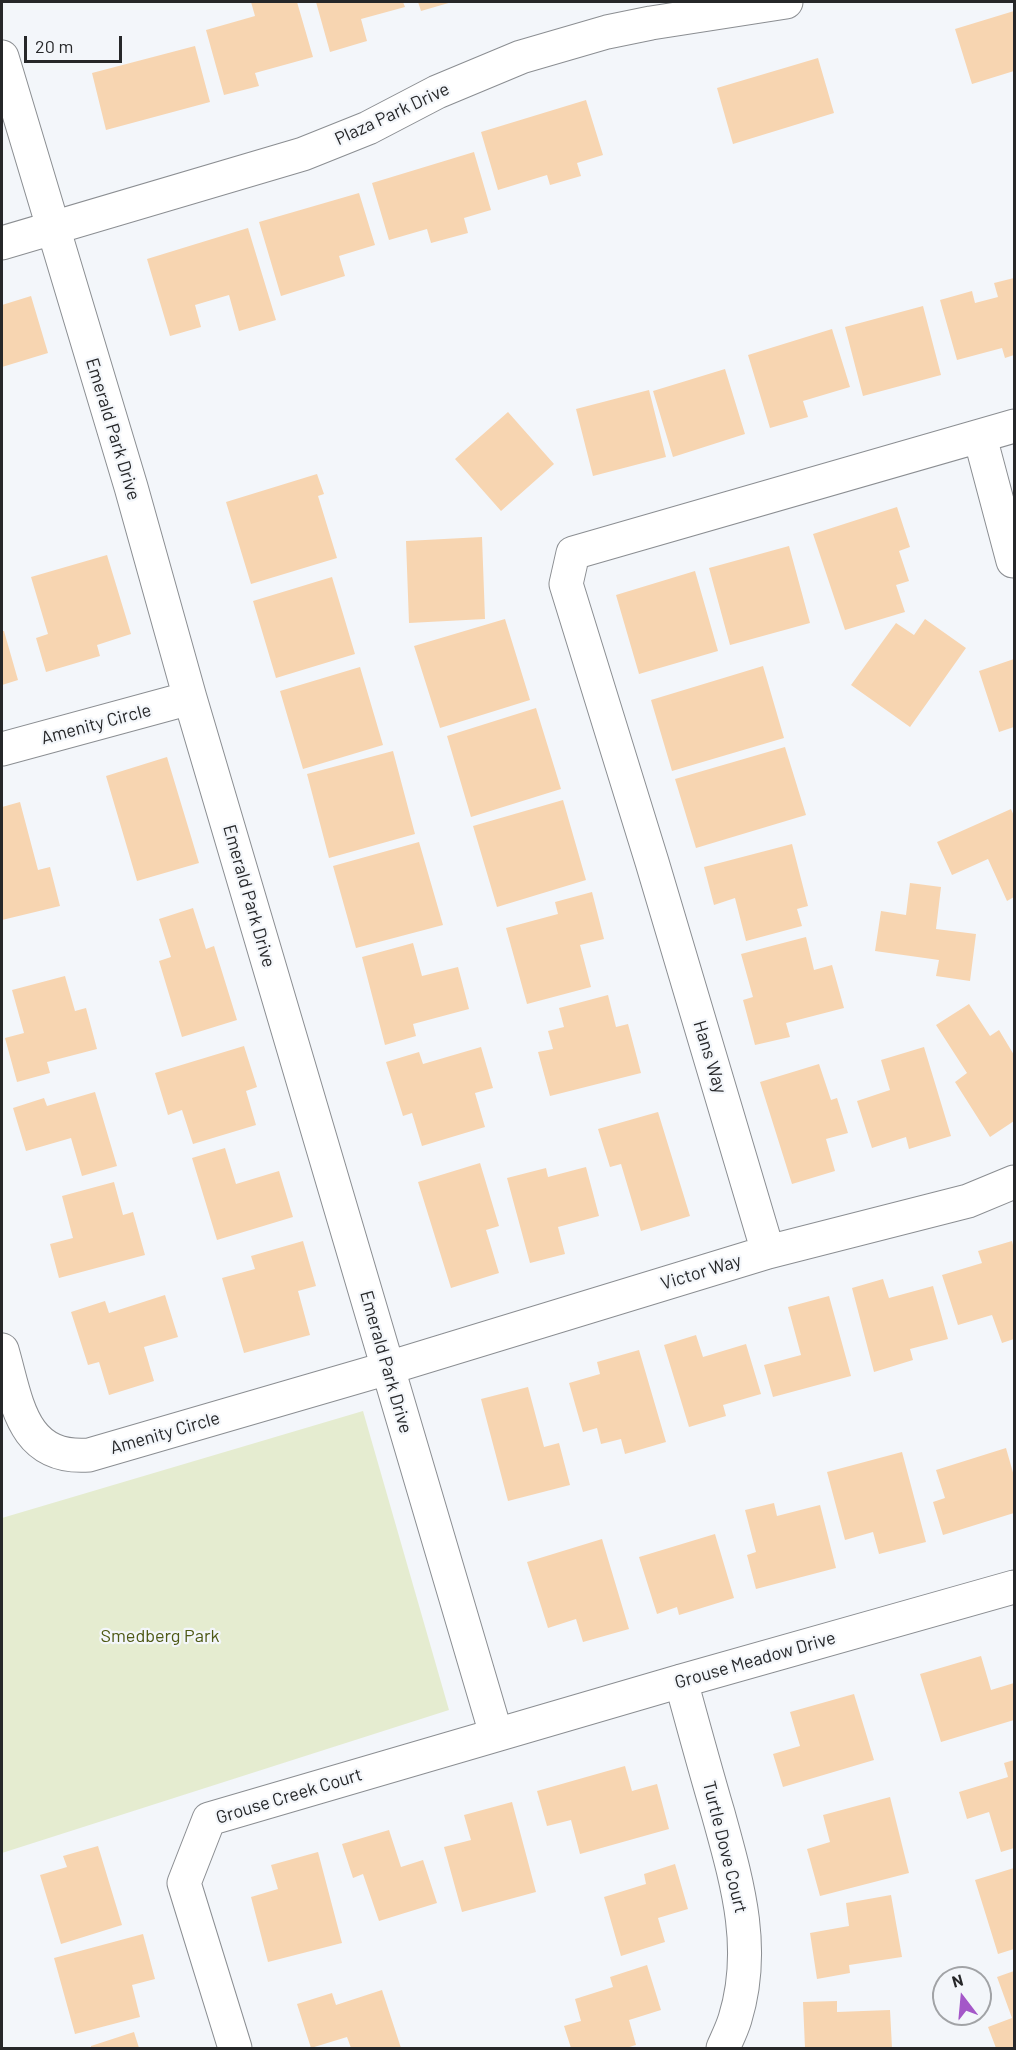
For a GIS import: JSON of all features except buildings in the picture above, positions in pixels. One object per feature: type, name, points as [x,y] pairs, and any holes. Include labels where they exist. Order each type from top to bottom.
[{"type":"street","name":"Plaza Park Drive","points":[[2,243],[303,154],[368,128],[437,92],[521,57],[629,27],[786,2]]},
{"type":"street","name":"Emerald Park Drive","points":[[2,57],[131,487],[190,698],[496,1734]]},
{"type":"street","points":[[1013,561],[980,437],[1014,426]]},
{"type":"street","name":"Hans Way","points":[[768,1252],[652,862],[566,584],[573,553],[980,437]]},
{"type":"street","name":"Amenity Circle","points":[[2,749],[190,698]]},
{"type":"street","name":"Victor Way","points":[[388,1368],[768,1252],[968,1201],[1014,1182]]},
{"type":"street","name":"Amenity Circle","points":[[2,1350],[27,1429],[40,1443],[58,1453],[73,1456],[89,1455],[388,1368]]},
{"type":"street","name":"Grouse Meadow Drive","points":[[496,1734],[1014,1587]]},
{"type":"street","name":"Turtle Dove Court","points":[[681,1681],[736,1878],[743,1912],[745,1948],[743,1984],[735,2020],[723,2049]]},
{"type":"street","name":"Grouse Creek Court","points":[[235,2049],[184,1883],[209,1819],[496,1734]]},
{"type":"green space","name":"Smedberg Park","points":[[363,1411],[449,1710],[2,1853],[2,1518]]}]
